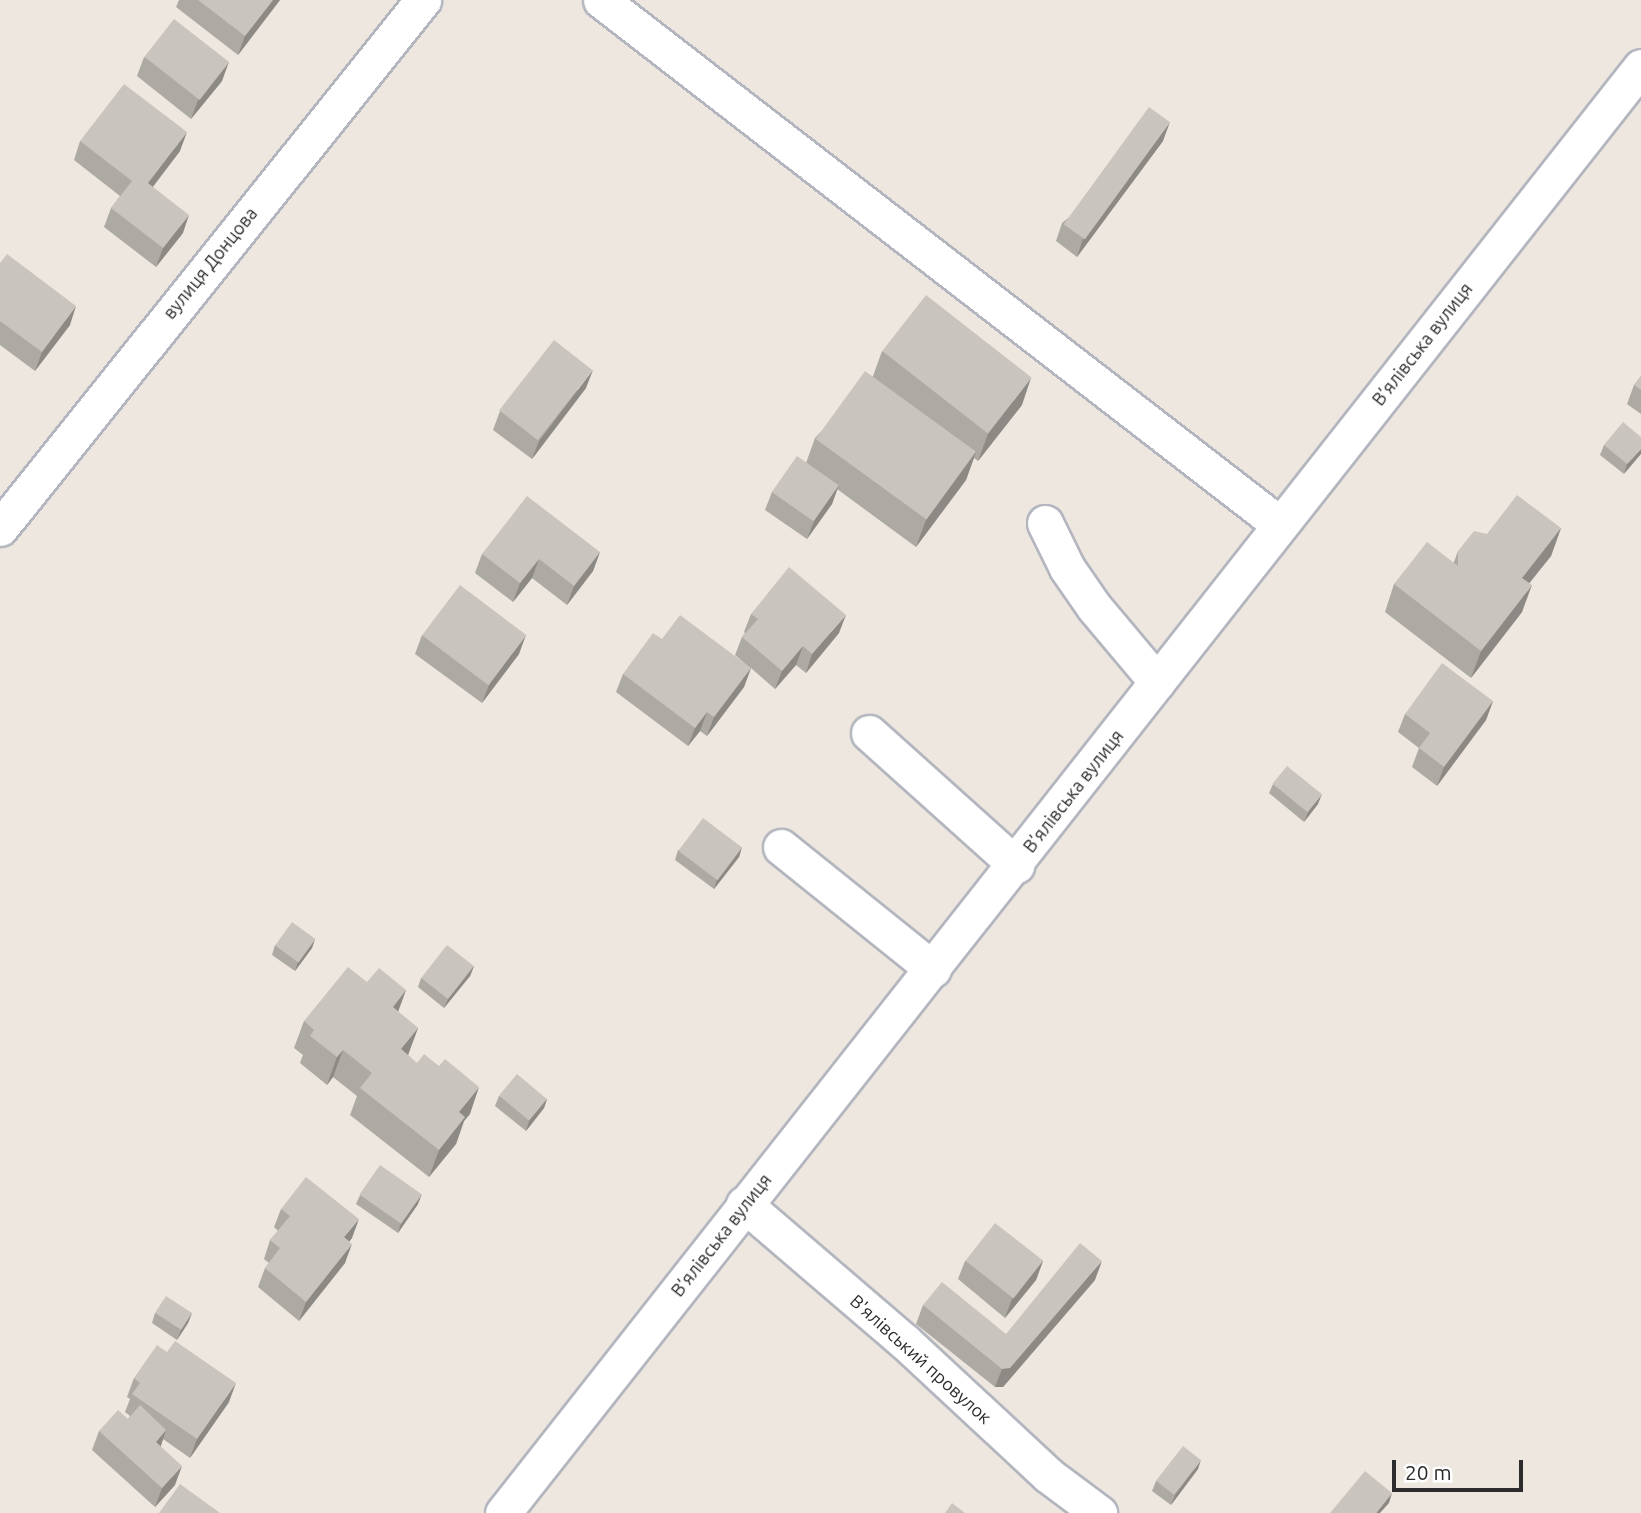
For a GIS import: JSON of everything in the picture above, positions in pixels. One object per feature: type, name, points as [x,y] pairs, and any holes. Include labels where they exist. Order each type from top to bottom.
[{"type":"street","name":"вулиця Донцова","points":[[0,528],[423,0]]},
{"type":"street","points":[[601,0],[1279,524]]},
{"type":"street","name":"В’ялівська вулиця","points":[[503,1513],[1641,67]]},
{"type":"street","points":[[1045,523],[1067,568],[1094,607],[1157,682]]},
{"type":"street","points":[[869,733],[1016,864]]},
{"type":"street","points":[[781,847],[933,969]]},
{"type":"street","name":"В'ялівський провулок","points":[[744,1204],[904,1341],[1048,1475],[1099,1513]]},
{"type":"building","points":[[198,0],[273,0],[245,36]]},
{"type":"building","points":[[174,19],[229,62],[200,100],[144,57]]},
{"type":"building","points":[[124,84],[187,132],[148,183],[189,215],[163,248],[111,208],[132,181],[80,141]]},
{"type":"building","points":[[1149,107],[1170,122],[1085,240],[1064,224]]},
{"type":"building","points":[[7,254],[76,306],[42,352],[0,321],[0,263]]},
{"type":"building","points":[[926,295],[1032,377],[988,433],[882,351]]},
{"type":"building","points":[[554,340],[593,370],[538,440],[499,410]]},
{"type":"building","points":[[865,371],[976,452],[926,519],[816,439]]},
{"type":"building","points":[[1641,376],[1641,390],[1634,385]]},
{"type":"building","points":[[1623,422],[1641,437],[1641,449],[1627,464],[1604,445]]},
{"type":"building","points":[[797,456],[839,485],[814,521],[772,492]]},
{"type":"building","points":[[1517,495],[1561,528],[1522,578],[1532,585],[1481,651],[1394,584],[1427,542],[1458,566],[1458,551],[1474,531],[1487,534]]},
{"type":"building","points":[[527,496],[600,552],[574,586],[539,559],[520,583],[482,554]]},
{"type":"building","points":[[789,567],[846,615],[812,654],[803,646],[782,671],[742,637],[758,619],[751,614]]},
{"type":"building","points":[[460,585],[526,635],[488,685],[422,635]]},
{"type":"building","points":[[680,615],[751,668],[714,717],[707,712],[695,728],[623,674],[653,633],[662,639]]},
{"type":"building","points":[[1442,663],[1493,701],[1444,767],[1419,748],[1430,733],[1405,714]]},
{"type":"building","points":[[1287,766],[1322,794],[1307,812],[1273,784]]},
{"type":"building","points":[[703,818],[742,847],[717,880],[678,851]]},
{"type":"building","points":[[292,922],[315,939],[298,963],[275,945]]},
{"type":"building","points":[[447,945],[474,966],[448,999],[421,978]]},
{"type":"building","points":[[348,967],[367,982],[379,968],[406,990],[393,1007],[418,1028],[401,1049],[417,1063],[424,1054],[439,1066],[445,1059],[479,1087],[459,1112],[465,1117],[439,1150],[360,1088],[372,1073],[343,1050],[337,1057],[310,1036],[314,1030],[304,1021]]},
{"type":"building","points":[[517,1074],[547,1099],[529,1121],[499,1095]]},
{"type":"building","points":[[380,1165],[422,1194],[401,1224],[359,1194]]},
{"type":"building","points":[[306,1177],[359,1219],[344,1237],[352,1244],[306,1302],[265,1268],[280,1248],[270,1240],[290,1216],[281,1209]]},
{"type":"building","points":[[995,1223],[1043,1261],[1014,1298],[965,1261]]},
{"type":"building","points":[[1080,1243],[1102,1261],[1010,1368],[1002,1369],[923,1305],[942,1282],[1006,1334]]},
{"type":"building","points":[[166,1296],[192,1313],[181,1330],[155,1313]]},
{"type":"building","points":[[175,1341],[236,1383],[197,1439],[132,1394],[140,1383],[134,1378],[157,1345],[167,1352]]},
{"type":"building","points":[[140,1405],[166,1430],[156,1442],[182,1466],[162,1488],[99,1431],[118,1410],[128,1419]]},
{"type":"building","points":[[1183,1446],[1201,1460],[1174,1495],[1156,1481]]},
{"type":"building","points":[[1365,1471],[1392,1493],[1376,1513],[1330,1513]]},
{"type":"building","points":[[180,1484],[220,1513],[159,1513]]},
{"type":"building","points":[[952,1503],[965,1513],[945,1513]]}]
